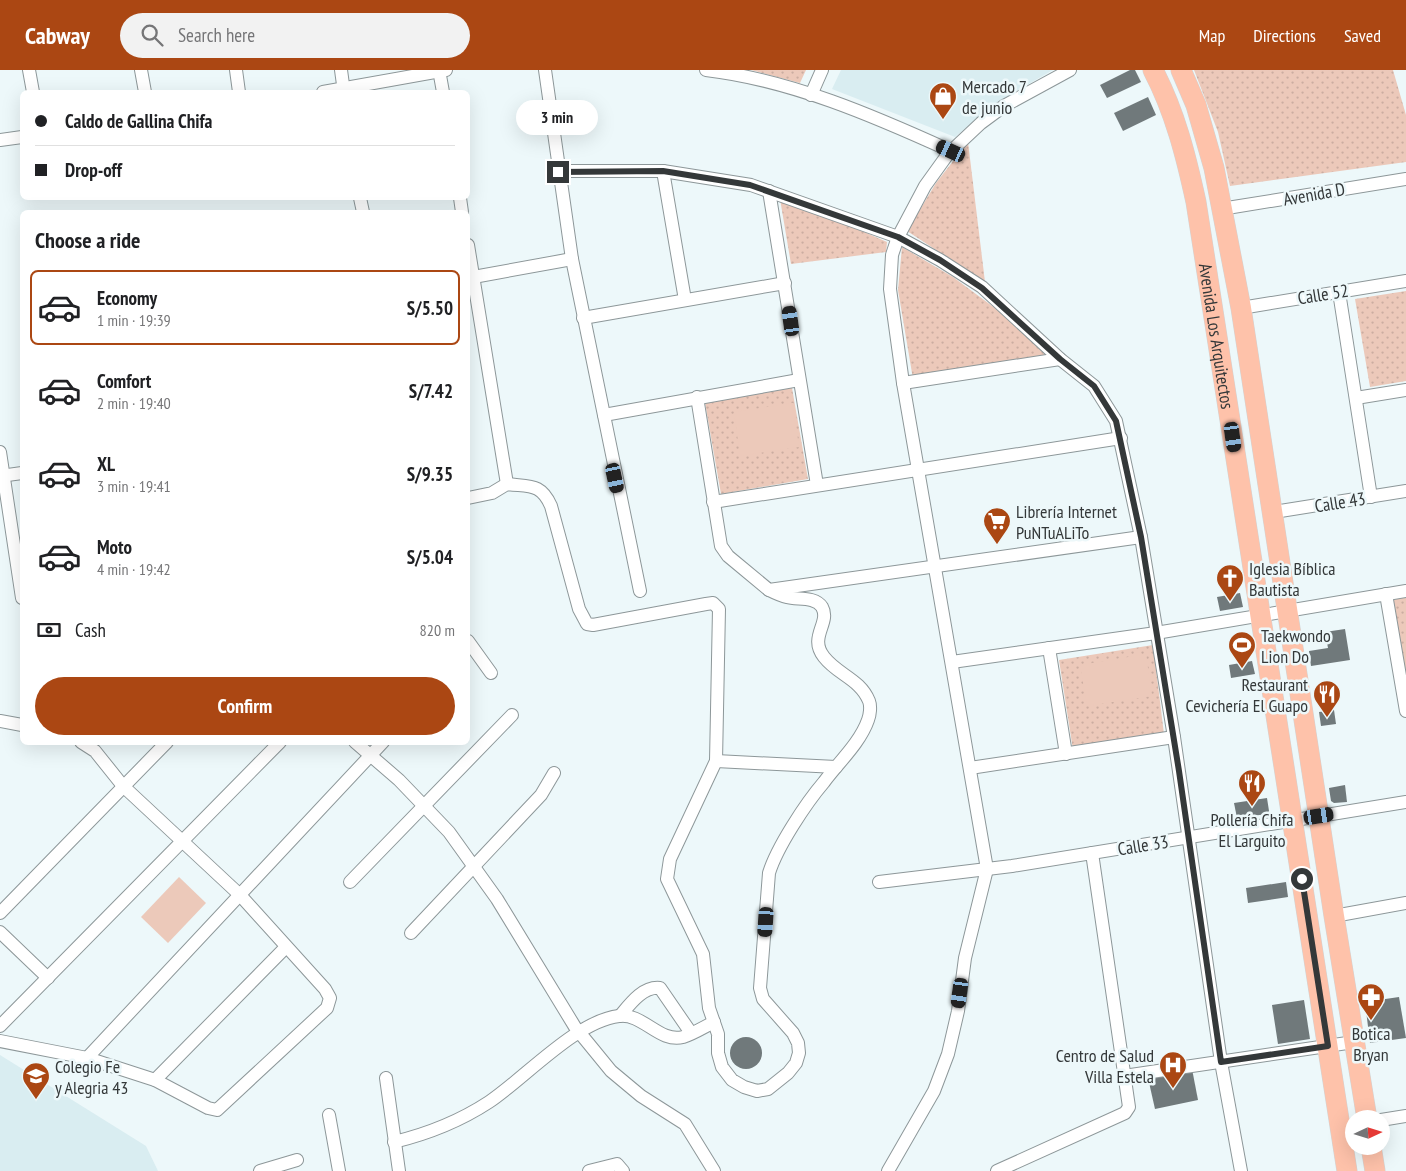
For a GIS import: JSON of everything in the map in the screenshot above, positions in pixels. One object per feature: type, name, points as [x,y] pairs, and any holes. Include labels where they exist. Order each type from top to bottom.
[{"type":"main road","name":"Avenida Los Arquitectos","points":[[1153,70],[1171,109],[1186,152],[1196,202],[1347,1171]]},
{"type":"main road","name":"Avenida Los Arquitectos","points":[[1181,70],[1204,130],[1241,308],[1365,1110]]},
{"type":"main road","points":[[1372,1155],[1375,1171]]},
{"type":"street","points":[[29,70],[33,90]]},
{"type":"street","points":[[141,70],[145,90]]},
{"type":"street","points":[[236,70],[239,90]]},
{"type":"street","points":[[340,70],[344,90]]},
{"type":"street","points":[[349,90],[442,70],[443,90]]},
{"type":"street","points":[[546,70],[558,172],[572,259],[604,415],[611,460],[640,592]]},
{"type":"street","points":[[706,70],[743,72],[901,128],[951,151]]},
{"type":"street","points":[[811,95],[822,70]]},
{"type":"street","points":[[888,1171],[934,1090],[948,1054],[958,1010],[965,958],[987,869],[903,383],[890,289],[892,256],[898,237],[925,186],[951,151],[981,123],[1004,106],[1070,70]]},
{"type":"street","points":[[0,140],[20,137]]},
{"type":"street","points":[[558,172],[663,171],[750,185],[898,237],[940,260],[982,288],[1060,359],[1094,386],[1116,421],[1141,537],[1174,737],[1221,1062],[1241,1171]]},
{"type":"street","points":[[663,171],[684,300]]},
{"type":"street","name":"Avenida D","points":[[1221,209],[1406,178]]},
{"type":"street","points":[[769,191],[816,485]]},
{"type":"street","points":[[506,484],[470,277],[572,259]]},
{"type":"street","name":"Calle 52","points":[[1241,308],[1406,281]]},
{"type":"street","points":[[583,318],[785,282]]},
{"type":"street","points":[[1340,292],[1371,497]]},
{"type":"street","points":[[903,383],[1060,359]]},
{"type":"street","points":[[604,415],[799,380]]},
{"type":"street","points":[[1356,398],[1406,390]]},
{"type":"street","points":[[470,498],[492,493],[506,484],[537,488],[545,493],[551,506],[579,609],[587,624],[593,626],[714,603],[719,609],[716,760],[667,868],[668,879],[675,898],[703,954],[709,1008],[718,1034],[718,1053],[722,1067],[732,1080],[744,1087],[757,1091],[768,1089],[788,1073],[796,1063],[798,1043],[781,1018],[763,999],[760,988],[770,873],[774,857],[868,720],[870,704],[863,689],[827,661],[818,650],[817,636],[824,618],[822,608],[816,601],[788,598],[769,590],[728,556],[720,546],[697,397]]},
{"type":"street","points":[[713,502],[1121,438]]},
{"type":"street","points":[[0,452],[2,476],[20,586]]},
{"type":"street","points":[[2,476],[20,473]]},
{"type":"street","name":"Calle 43","points":[[1274,512],[1406,491]]},
{"type":"street","points":[[769,590],[1141,537]]},
{"type":"street","points":[[952,662],[1156,632],[1406,590]]},
{"type":"street","points":[[1386,594],[1405,705]]},
{"type":"street","points":[[470,648],[491,673]]},
{"type":"street","points":[[1049,648],[1066,754]]},
{"type":"street","points":[[350,882],[512,715]]},
{"type":"street","points":[[0,721],[20,725]]},
{"type":"street","points":[[970,768],[1174,737]]},
{"type":"street","points":[[0,1041],[87,1058],[155,1080],[208,1108],[217,1110],[327,1008],[330,998],[325,989],[240,895],[123,786],[95,751],[86,745]]},
{"type":"street","points":[[0,913],[163,745]]},
{"type":"street","points":[[0,1026],[277,745]]},
{"type":"street","points":[[358,745],[399,780],[449,832],[497,899],[579,1032],[611,1071],[641,1096],[685,1124],[714,1171]]},
{"type":"street","points":[[87,1058],[380,745]]},
{"type":"street","points":[[716,760],[836,767]]},
{"type":"street","points":[[411,932],[541,795],[554,773]]},
{"type":"street","name":"Calle 33","points":[[879,882],[987,869],[1406,802]]},
{"type":"street","points":[[997,1171],[1125,1113],[1129,1107],[1092,853]]},
{"type":"street","points":[[1334,916],[1406,903]]},
{"type":"street","points":[[0,932],[48,978]]},
{"type":"street","points":[[155,1080],[286,947]]},
{"type":"street","points":[[394,1142],[430,1133],[488,1102],[579,1032],[620,1016],[636,997],[653,987],[660,988],[691,1033]]},
{"type":"street","points":[[620,1016],[640,1021],[668,1037],[682,1037],[714,1022]]},
{"type":"street","points":[[1124,1076],[1354,1042]]},
{"type":"street","points":[[386,1078],[398,1171]]},
{"type":"street","points":[[329,1115],[339,1171]]},
{"type":"street","points":[[1390,1119],[1406,1116]]},
{"type":"street","points":[[260,1171],[274,1169],[297,1160]]},
{"type":"street","points":[[589,1171],[617,1164],[624,1171]]},
{"type":"shaded area","points":[[751,70],[806,70],[800,83]]},
{"type":"shaded area","name":"Mercado 7 de junio","points":[[841,70],[1053,70],[994,104],[955,137],[832,89]]},
{"type":"shaded area","points":[[1194,70],[1393,70],[1406,115],[1406,162],[1230,186],[1218,132]]},
{"type":"shaded area","points":[[968,142],[985,282],[907,231],[936,183]]},
{"type":"shaded area","points":[[780,199],[830,217],[887,242],[886,252],[791,264]]},
{"type":"shaded area","points":[[902,247],[953,277],[1007,317],[1053,357],[913,379],[898,290]]},
{"type":"shaded area","points":[[1406,291],[1406,381],[1370,387],[1355,299]]},
{"type":"shaded area","points":[[792,388],[808,479],[721,494],[705,403]]},
{"type":"shaded area","points":[[793,403],[799,447],[740,456],[734,412]]},
{"type":"shaded area","points":[[1406,597],[1406,702],[1392,600]]},
{"type":"shaded area","points":[[1153,645],[1164,734],[1073,750],[1059,660]]},
{"type":"shaded area","points":[[1146,654],[1152,696],[1087,706],[1080,665]]},
{"type":"shaded area","points":[[179,877],[206,903],[168,943],[141,917]]},
{"type":"shaded area","name":"Colegio Fe y Alegria 43","points":[[0,1055],[146,1146],[158,1171],[0,1171]]},
{"type":"building","points":[[1130,70],[1135,70],[1141,82],[1107,98],[1100,85]]},
{"type":"building","points":[[1148,97],[1156,115],[1123,131],[1114,113]]},
{"type":"building","name":"Iglesia Bíblica Bautista","points":[[1240,593],[1243,607],[1220,611],[1217,597]]},
{"type":"building","points":[[1345,629],[1350,660],[1311,666],[1309,651],[1328,648],[1325,632]]},
{"type":"building","name":"Taekwondo Lion Do","points":[[1252,661],[1255,674],[1231,678],[1229,665]]},
{"type":"building","name":"Restaurant Cevichería El Guapo","points":[[1334,710],[1336,724],[1321,726],[1319,712]]},
{"type":"building","points":[[1345,785],[1347,802],[1334,803],[1331,801],[1329,788]]},
{"type":"building","name":"Pollería Chifa El Larguito","points":[[1267,798],[1269,811],[1267,814],[1237,818],[1234,803]]},
{"type":"building","points":[[1286,882],[1288,897],[1248,903],[1246,888]]},
{"type":"building","points":[[1399,997],[1406,1038],[1370,1043],[1365,1002]]},
{"type":"building","points":[[1304,1000],[1310,1039],[1278,1044],[1272,1005]]},
{"type":"building","points":[[746,1037],[752,1038],[757,1042],[761,1047],[761,1059],[757,1064],[752,1068],[746,1069],[740,1068],[735,1064],[731,1059],[730,1053],[731,1047],[735,1042],[740,1038]]},
{"type":"building","name":"Centro de Salud Villa Estela","points":[[1192,1069],[1198,1100],[1155,1109],[1148,1078]]},
{"type":"place","name":"Mercado 7 de junio","points":[[943,120]]},
{"type":"place","name":"Librería Internet PuNTuALiTo","points":[[997,545]]},
{"type":"place","name":"Iglesia Bíblica Bautista","points":[[1230,602]]},
{"type":"place","name":"Taekwondo Lion Do","points":[[1242,669]]},
{"type":"place","name":"Restaurant Cevichería El Guapo","points":[[1327,718]]},
{"type":"place","name":"Pollería Chifa El Larguito","points":[[1252,807]]},
{"type":"place","name":"Botica Bryan","points":[[1371,1021]]},
{"type":"place","name":"Centro de Salud Villa Estela","points":[[1173,1089]]},
{"type":"place","name":"Colegio Fe y Alegria 43","points":[[36,1100]]},
{"type":"route","points":[[558,172],[663,171],[750,185],[898,237],[940,260],[982,288],[1060,359],[1094,386],[1116,421],[1141,537],[1174,737],[1221,1062],[1328,1046],[1302,879]]}]
